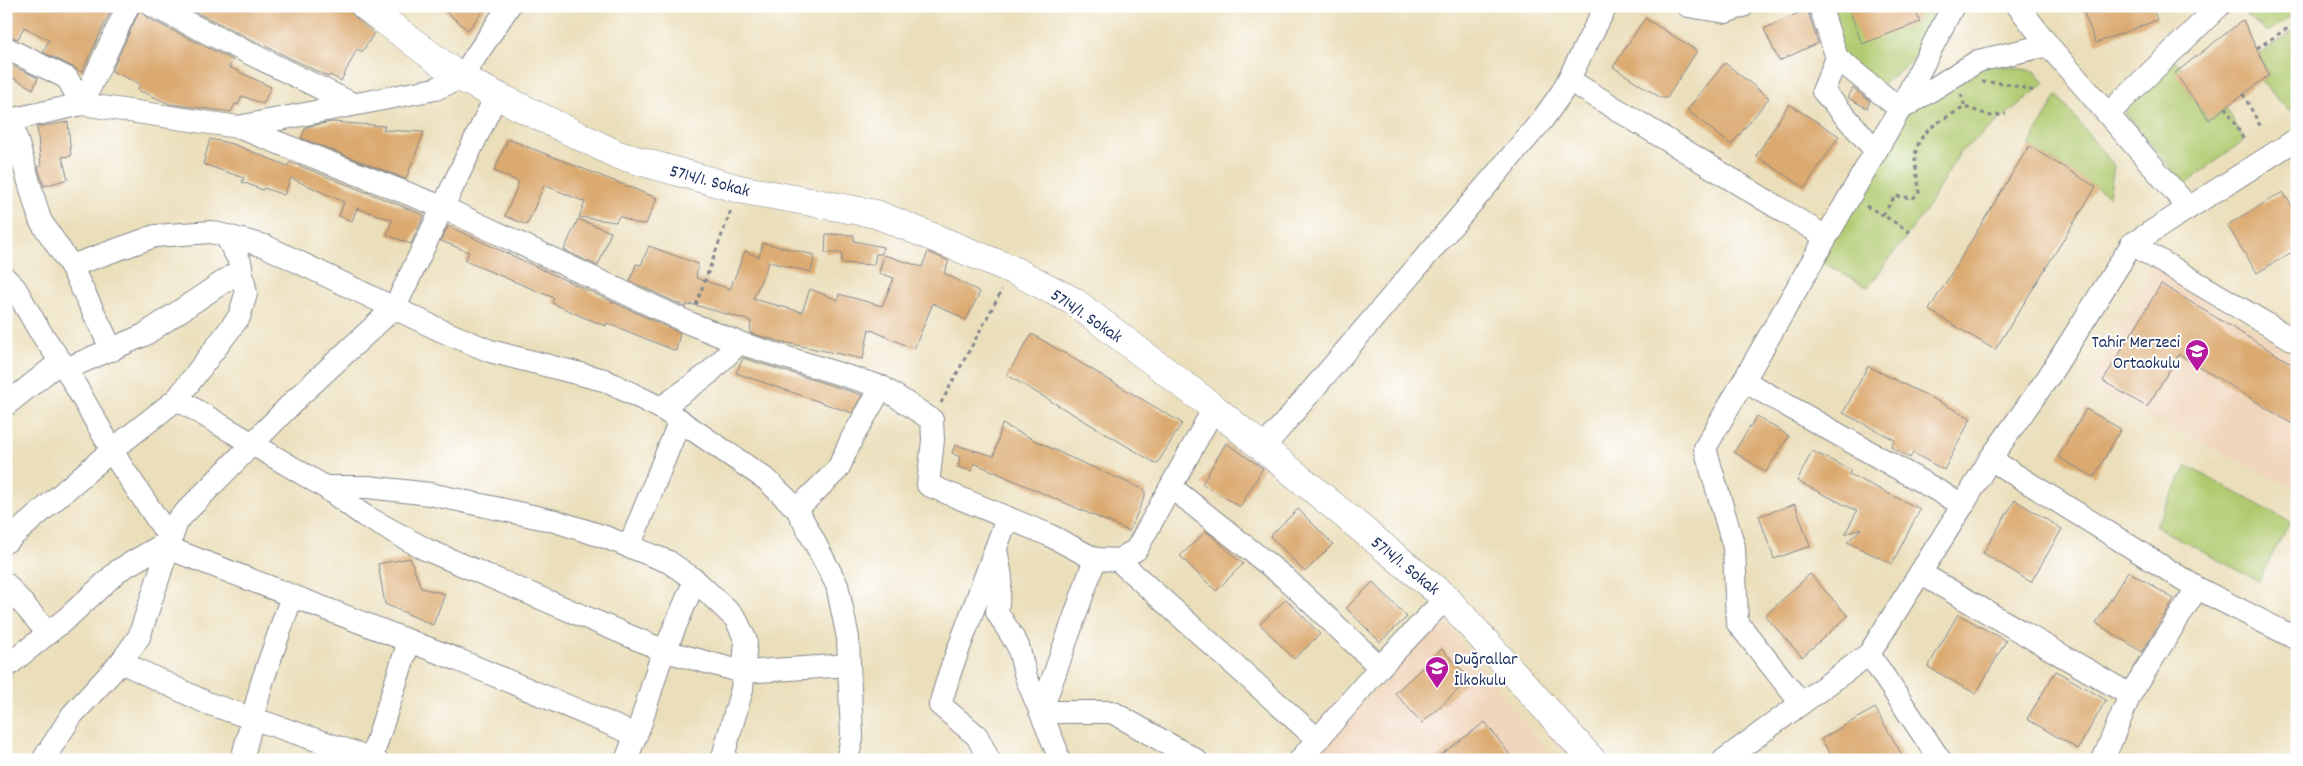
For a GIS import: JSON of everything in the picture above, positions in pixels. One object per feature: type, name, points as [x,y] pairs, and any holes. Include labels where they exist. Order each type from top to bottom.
[{"type":"main road","name":"5714/1. Sokak","points":[[365,6],[461,78],[618,155],[739,188],[876,214],[1013,270],[1073,302],[1214,408],[1446,598],[1591,759]]},
{"type":"street","points":[[82,104],[128,6]]},
{"type":"street","points":[[153,6],[353,104]]},
{"type":"street","points":[[238,127],[435,89],[461,78],[508,6]]},
{"type":"street","points":[[1263,448],[1543,119],[1569,80],[1606,6]]},
{"type":"street","points":[[1688,6],[1726,12],[1743,6]]},
{"type":"street","points":[[1820,6],[1837,58],[1900,109]]},
{"type":"street","points":[[1800,702],[1737,622],[1734,547],[1705,448],[1900,109],[1953,6]]},
{"type":"street","points":[[2018,6],[2048,45],[2188,207]]},
{"type":"street","points":[[2108,114],[2219,6]]},
{"type":"street","points":[[1900,109],[1978,61],[2048,45]]},
{"type":"street","points":[[6,48],[67,78],[82,104]]},
{"type":"street","points":[[1837,58],[1823,91],[1876,151]]},
{"type":"street","points":[[1569,80],[1826,237]]},
{"type":"street","points":[[43,760],[72,715],[121,662],[139,637],[177,521],[305,390],[395,307],[496,96]]},
{"type":"street","points":[[112,350],[71,266],[40,220],[9,121],[82,104],[238,127],[442,207],[689,323],[739,342],[882,387],[932,420],[933,440],[928,485],[1049,535],[1095,559],[1118,560],[1136,550],[1214,408]]},
{"type":"street","points":[[1724,760],[1800,702],[1869,654],[1963,505],[1990,458],[2049,376],[2132,244],[2297,139]]},
{"type":"street","points":[[71,266],[154,236],[211,232],[265,246],[440,330],[490,351],[604,380],[661,408],[680,420],[767,480],[797,509],[837,585],[848,638],[852,738],[848,760]]},
{"type":"street","points":[[6,542],[112,450],[177,399],[239,317],[246,294],[241,270],[226,236]]},
{"type":"street","points":[[2132,244],[2297,342]]},
{"type":"street","points":[[6,405],[64,365],[112,350],[144,335],[241,270]]},
{"type":"street","points":[[6,279],[16,288],[39,330],[64,365],[112,450],[170,544],[292,596],[409,641],[636,736]]},
{"type":"street","points":[[661,408],[708,374],[739,342]]},
{"type":"street","points":[[1744,381],[1963,505]]},
{"type":"street","points":[[797,509],[838,469],[852,438],[882,387]]},
{"type":"street","points":[[177,399],[325,488],[363,515],[425,549],[665,651],[744,672],[849,665]]},
{"type":"street","points":[[629,547],[680,420]]},
{"type":"street","points":[[1990,458],[2197,588],[2297,639]]},
{"type":"street","points":[[325,488],[368,487],[430,494],[555,521],[668,562],[695,580],[736,619],[746,641],[742,688],[722,760]]},
{"type":"street","points":[[1170,487],[1284,577],[1380,667]]},
{"type":"street","points":[[989,760],[977,736],[940,704],[956,654],[1007,518]]},
{"type":"street","points":[[6,667],[48,633],[119,570],[170,544]]},
{"type":"street","points":[[996,550],[1001,577],[997,612],[1018,646],[1026,677],[1056,749],[1058,760]]},
{"type":"street","points":[[1040,712],[1095,559]]},
{"type":"street","points":[[1118,560],[1317,739]]},
{"type":"street","points":[[1920,574],[2130,695]]},
{"type":"street","points":[[626,760],[665,651],[695,580]]},
{"type":"street","points":[[6,584],[48,633]]},
{"type":"street","points":[[2103,760],[2130,695],[2197,588]]},
{"type":"street","points":[[242,760],[262,682],[292,596]]},
{"type":"street","points":[[1300,760],[1380,667],[1446,598]]},
{"type":"street","points":[[121,662],[207,703],[373,759],[409,641]]},
{"type":"street","points":[[1869,654],[1940,760]]},
{"type":"street","points":[[1040,712],[1112,712],[1196,760]]},
{"type":"path","points":[[2257,48],[2292,26]]},
{"type":"path","points":[[1975,80],[1987,84],[2004,83],[2035,91]]},
{"type":"path","points":[[1964,89],[1960,96],[1964,107]]},
{"type":"path","points":[[2244,94],[2262,129]]},
{"type":"path","points":[[1910,232],[1883,215],[1895,196],[1913,198],[1919,194],[1919,180],[1915,162],[1918,144],[1926,132],[1937,121],[1964,107],[1991,116],[2006,114]]},
{"type":"path","points":[[2226,108],[2244,140]]},
{"type":"path","points":[[689,323],[739,188]]},
{"type":"path","points":[[932,420],[1013,270]]},
{"type":"shaded area","name":"Tahir Merzeci Ortaokulu","points":[[2152,265],[2297,357],[2297,490],[2089,387]]},
{"type":"shaded area","name":"Duğrallar İlkokulu","points":[[1443,619],[1554,760],[1310,760]]},
{"type":"green space","points":[[1820,6],[1930,6],[1935,41],[1876,90],[1837,58]]},
{"type":"green space","points":[[2240,6],[2284,6],[2292,16],[2268,32],[2244,13]]},
{"type":"green space","points":[[2295,30],[2297,108],[2290,112],[2261,81],[2269,75],[2259,54]]},
{"type":"green space","points":[[2169,55],[2183,68],[2176,73],[2208,120],[2226,107],[2244,140],[2184,185],[2125,112]]},
{"type":"green space","points":[[1990,64],[2035,71],[2045,83],[1960,152],[1924,213],[1868,287],[1814,258],[1900,109]]},
{"type":"green space","points":[[2057,95],[2114,166],[2109,196],[2029,146]]},
{"type":"green space","points":[[2187,466],[2290,522],[2258,581],[2155,526]]},
{"type":"building","points":[[6,6],[113,6],[82,72],[43,52],[49,40],[24,27],[18,39],[6,35]]},
{"type":"building","points":[[183,6],[341,6],[350,11],[374,33],[362,52],[357,49],[341,81],[330,75],[329,77]]},
{"type":"building","points":[[439,6],[487,6],[468,30]]},
{"type":"building","points":[[1848,6],[1914,6],[1920,22],[1862,44]]},
{"type":"building","points":[[2081,6],[2152,6],[2157,20],[2096,43]]},
{"type":"building","points":[[140,9],[147,18],[233,60],[229,67],[271,87],[263,104],[242,96],[238,105],[235,104],[231,112],[170,104],[138,90],[140,84],[112,71]]},
{"type":"building","points":[[1807,9],[1818,43],[1779,61],[1764,29]]},
{"type":"building","points":[[1645,18],[1697,51],[1667,98],[1661,98],[1613,67]]},
{"type":"building","points":[[2243,20],[2269,75],[2209,120],[2175,73]]},
{"type":"building","points":[[6,63],[38,78],[33,89],[6,74]]},
{"type":"building","points":[[1725,63],[1769,98],[1731,145],[1687,110]]},
{"type":"building","points":[[1853,88],[1870,101],[1867,108],[1848,98]]},
{"type":"building","points":[[1789,104],[1839,136],[1805,188],[1756,156]]},
{"type":"building","points":[[68,122],[71,156],[62,157],[68,179],[44,186],[38,167],[41,166],[37,127]]},
{"type":"building","points":[[332,122],[385,126],[383,130],[424,132],[406,179],[301,138],[306,127]]},
{"type":"building","points":[[210,139],[233,144],[288,166],[290,162],[424,215],[411,244],[387,235],[392,220],[357,208],[352,221],[339,216],[344,202],[291,178],[284,195],[242,182],[244,178],[203,164]]},
{"type":"building","points":[[508,139],[657,198],[646,224],[635,223],[619,216],[616,222],[579,217],[585,202],[544,185],[527,225],[505,216],[519,182],[494,171]]},
{"type":"building","points":[[2029,146],[2096,187],[1995,350],[1929,310]]},
{"type":"building","points":[[2283,192],[2297,214],[2297,249],[2257,273],[2227,225]]},
{"type":"building","points":[[578,219],[611,232],[598,266],[564,250]]},
{"type":"building","points":[[448,226],[680,333],[676,351],[607,323],[606,326],[583,317],[552,303],[554,298],[465,261],[469,252],[441,241]]},
{"type":"building","points":[[826,234],[854,235],[854,241],[883,247],[882,254],[876,254],[874,265],[841,263],[842,253],[825,253]]},
{"type":"building","points":[[763,243],[815,255],[811,272],[769,262],[753,299],[802,312],[810,289],[838,300],[839,294],[882,306],[894,278],[879,273],[884,255],[922,267],[928,252],[949,261],[944,273],[980,292],[966,320],[933,303],[914,349],[869,329],[863,359],[778,341],[750,333],[751,321],[691,304],[690,306],[687,304],[686,307],[630,281],[636,264],[641,265],[649,246],[698,264],[696,278],[730,289],[745,251],[759,257]]},
{"type":"building","points":[[2161,284],[2297,367],[2297,427],[2179,354],[2147,407],[2103,381]]},
{"type":"building","points":[[1032,334],[1182,423],[1157,464],[1007,375]]},
{"type":"building","points":[[743,358],[862,395],[852,413],[736,373]]},
{"type":"building","points":[[1868,366],[1971,418],[1944,470],[1913,453],[1910,458],[1891,447],[1895,440],[1843,413]]},
{"type":"building","points":[[2086,409],[2121,429],[2094,477],[2058,457]]},
{"type":"building","points":[[1757,416],[1789,436],[1766,472],[1734,452]]},
{"type":"building","points":[[1002,424],[1067,456],[1145,490],[1145,496],[1129,531],[974,463],[972,471],[958,467],[960,457],[952,453],[955,445],[994,456]]},
{"type":"building","points":[[1226,443],[1263,468],[1240,507],[1202,484]]},
{"type":"building","points":[[1812,451],[1851,470],[1849,474],[1920,509],[1892,564],[1847,542],[1862,528],[1845,534],[1857,511],[1797,481]]},
{"type":"building","points":[[2015,500],[2062,529],[2031,582],[1983,553]]},
{"type":"building","points":[[1795,504],[1810,546],[1774,559],[1759,516]]},
{"type":"building","points":[[1298,509],[1333,544],[1305,572],[1270,536]]},
{"type":"building","points":[[1206,531],[1243,564],[1216,591],[1180,556]]},
{"type":"building","points":[[410,558],[421,588],[445,594],[433,625],[385,604],[378,564]]},
{"type":"building","points":[[2128,571],[2174,599],[2142,652],[2096,623]]},
{"type":"building","points":[[1810,574],[1848,616],[1802,657],[1765,616]]},
{"type":"building","points":[[1373,582],[1407,617],[1380,642],[1346,608]]},
{"type":"building","points":[[1286,599],[1320,634],[1294,659],[1260,624]]},
{"type":"building","points":[[1958,614],[2006,641],[1976,694],[1928,667]]},
{"type":"building","name":"Duğrallar İlkokulu","points":[[1442,649],[1470,679],[1422,723],[1395,693]]},
{"type":"building","points":[[2056,671],[2106,700],[2078,749],[2027,719]]},
{"type":"building","points":[[1875,708],[1905,760],[1834,760],[1821,739]]},
{"type":"building","points":[[1485,722],[1514,760],[1434,760]]},
{"type":"place","name":"Tahir Merzeci Ortaokulu","points":[[2197,372]]},
{"type":"place","name":"Duğrallar İlkokulu","points":[[1437,689]]}]
